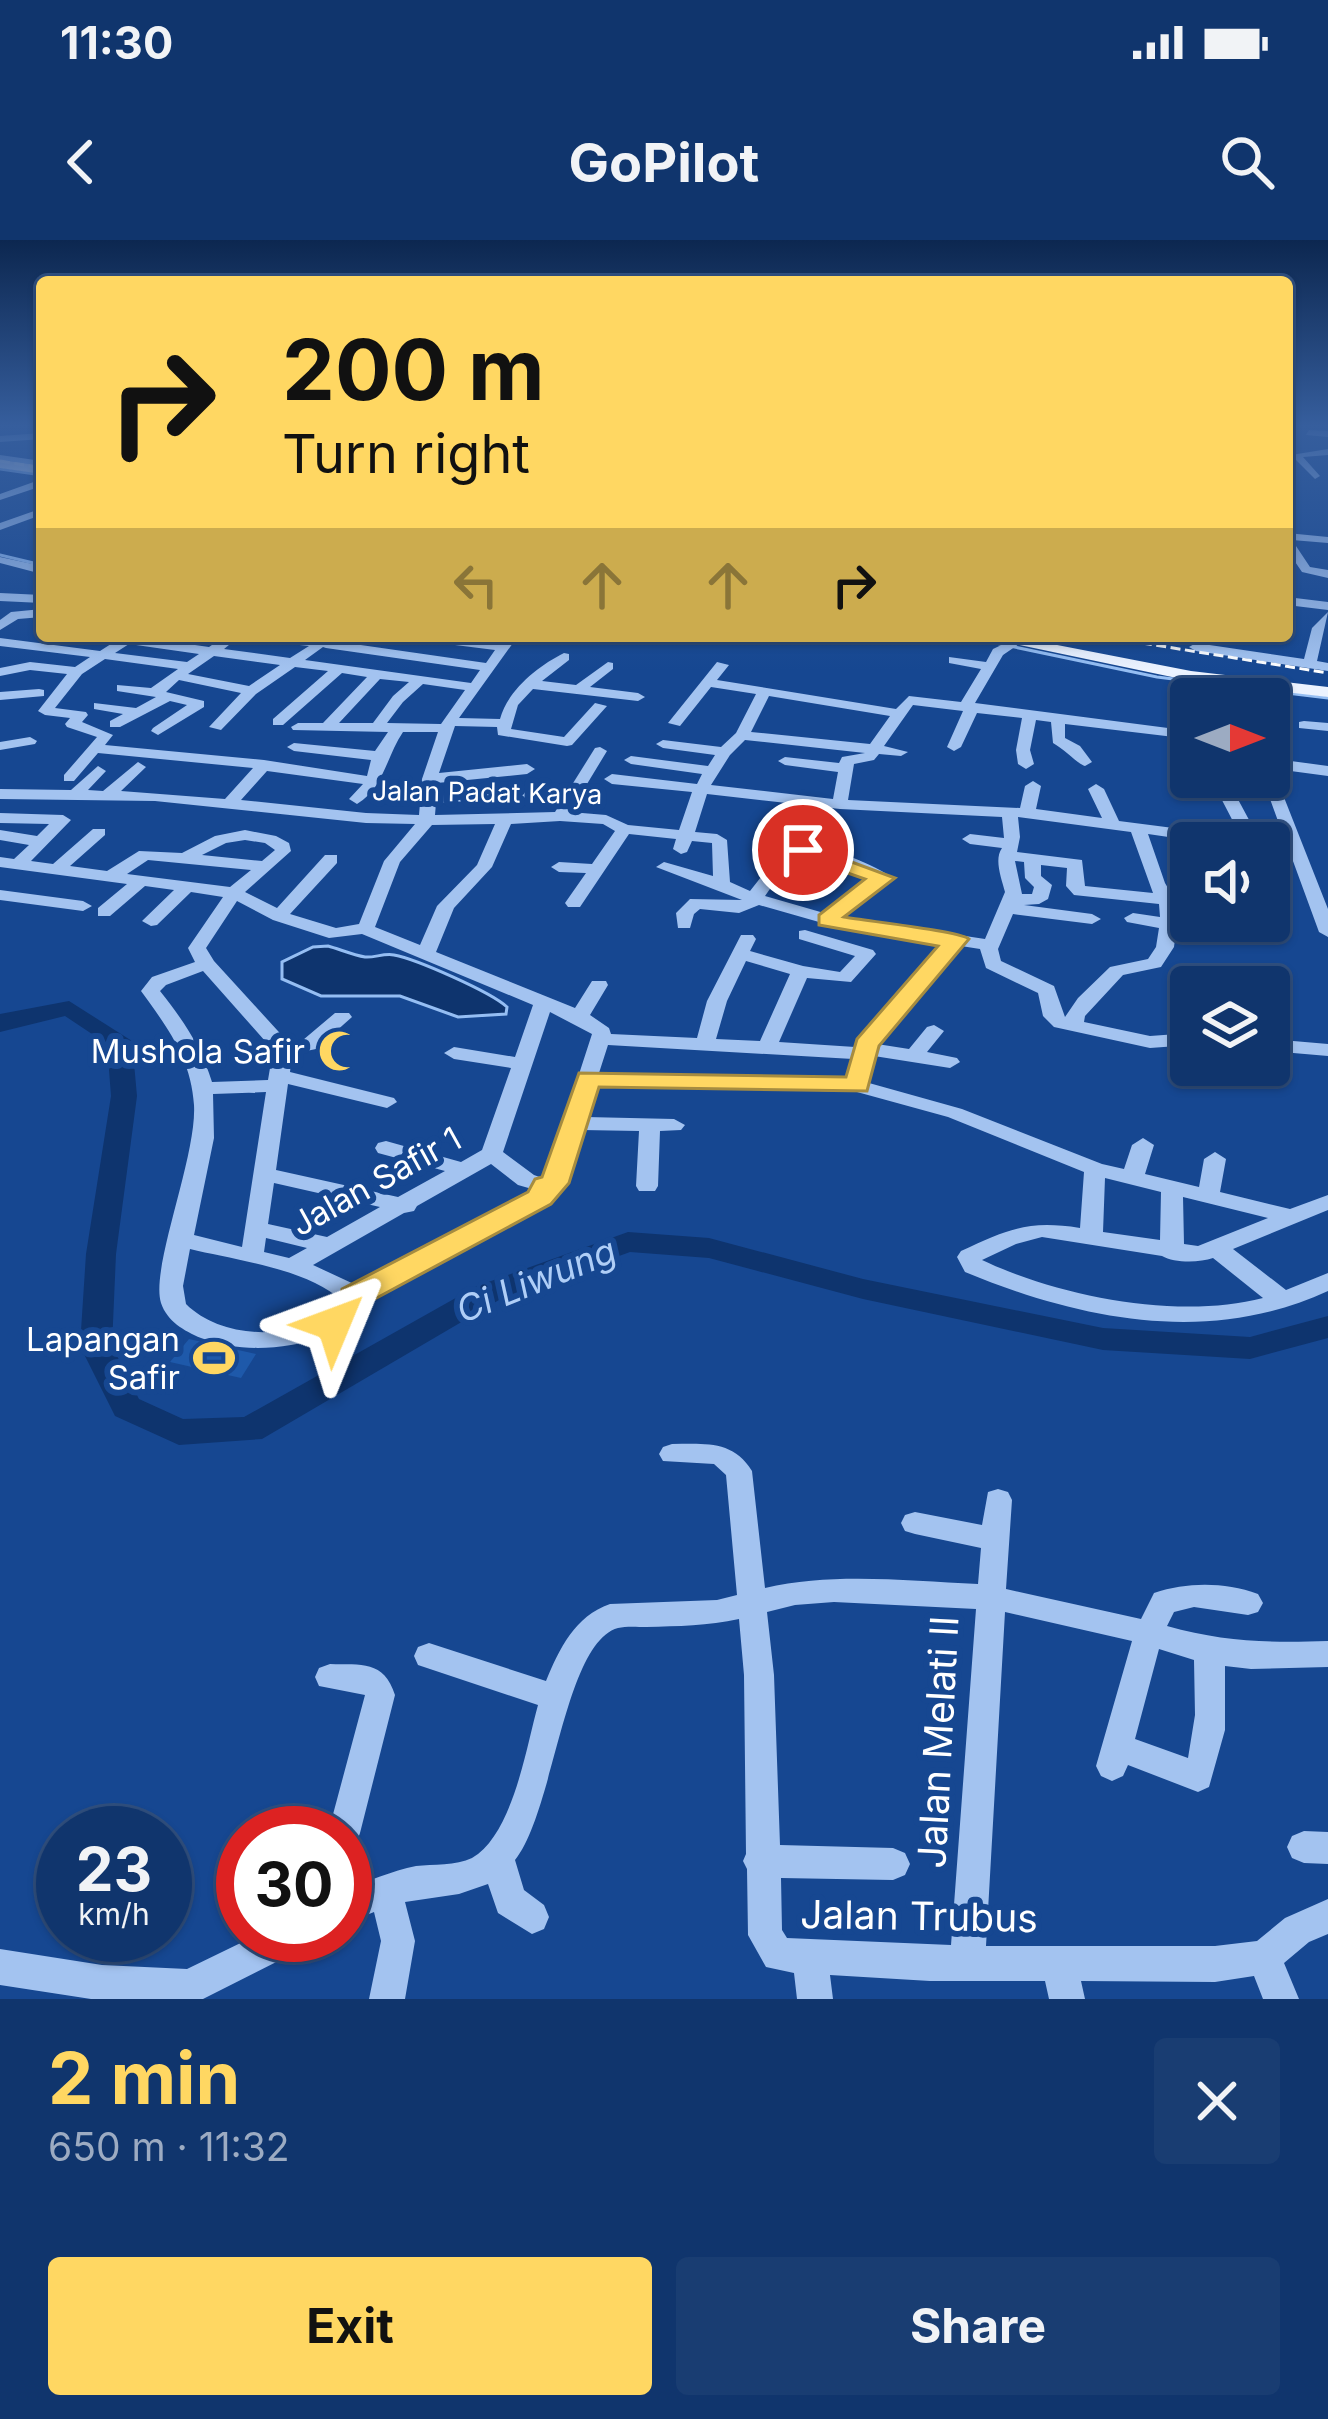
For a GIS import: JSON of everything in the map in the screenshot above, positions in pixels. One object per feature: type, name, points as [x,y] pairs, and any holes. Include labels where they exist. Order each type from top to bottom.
[{"type":"main road","points":[[1001,648],[1170,678]]},
{"type":"main road","points":[[1290,690],[1328,692]]},
{"type":"street","points":[[0,527],[36,513]]},
{"type":"street","points":[[1309,538],[1310,529],[1328,529]]},
{"type":"street","points":[[1293,541],[1328,540]]},
{"type":"street","points":[[1293,543],[1328,552]]},
{"type":"street","points":[[1293,548],[1304,566]]},
{"type":"street","points":[[0,560],[36,560]]},
{"type":"street","points":[[1293,564],[1328,574]]},
{"type":"street","points":[[0,597],[36,599]]},
{"type":"street","points":[[1293,602],[1328,606]]},
{"type":"street","points":[[0,626],[8,616]]},
{"type":"street","points":[[1310,664],[1318,628],[1328,616]]},
{"type":"street","points":[[36,629],[3,667],[2,700],[39,693]]},
{"type":"street","points":[[0,642],[141,660],[251,691]]},
{"type":"street","points":[[72,787],[92,748],[106,735],[72,724],[81,715],[45,711],[77,671],[123,642]]},
{"type":"street","points":[[153,642],[472,687]]},
{"type":"street","points":[[116,724],[162,695],[181,671],[225,642]]},
{"type":"street","points":[[216,727],[251,691],[319,642]]},
{"type":"street","points":[[327,642],[488,667]]},
{"type":"street","points":[[327,727],[413,642]]},
{"type":"street","points":[[365,928],[392,862],[427,820],[430,779],[447,725],[507,642]]},
{"type":"street","points":[[1197,642],[1200,678]]},
{"type":"street","points":[[1202,642],[1328,667]]},
{"type":"street","points":[[1275,658],[1276,642]]},
{"type":"street","points":[[958,656],[1001,648]]},
{"type":"street","points":[[954,747],[969,707],[1001,648]]},
{"type":"street","points":[[209,682],[248,657]]},
{"type":"street","points":[[564,657],[511,704],[503,732],[567,742],[600,706]]},
{"type":"street","points":[[141,660],[121,681],[199,705],[158,731]]},
{"type":"street","points":[[675,723],[722,665]]},
{"type":"street","points":[[577,691],[608,666]]},
{"type":"street","points":[[3,667],[77,671]]},
{"type":"street","points":[[278,722],[339,669]]},
{"type":"street","points":[[377,728],[398,699],[421,679]]},
{"type":"street","points":[[707,682],[897,713]]},
{"type":"street","points":[[530,684],[638,697]]},
{"type":"street","points":[[722,884],[721,842],[683,842],[710,771],[742,735],[764,692]]},
{"type":"street","points":[[840,804],[847,760],[867,758],[909,700],[1170,732]]},
{"type":"street","points":[[99,706],[136,712]]},
{"type":"street","points":[[1026,764],[1023,750],[1030,715]]},
{"type":"street","points":[[1058,718],[1058,740],[1075,748],[1085,762]]},
{"type":"street","points":[[298,727],[506,723]]},
{"type":"street","points":[[1304,725],[1328,727]]},
{"type":"street","points":[[357,799],[374,781],[379,756],[398,728]]},
{"type":"street","points":[[742,735],[902,752]]},
{"type":"street","points":[[0,746],[30,741]]},
{"type":"street","points":[[663,744],[724,752]]},
{"type":"street","points":[[294,747],[379,756]]},
{"type":"street","points":[[92,748],[264,766],[229,804]]},
{"type":"street","points":[[560,816],[600,751]]},
{"type":"street","points":[[631,760],[710,771]]},
{"type":"street","points":[[785,761],[844,768]]},
{"type":"street","points":[[1290,766],[1328,771]]},
{"type":"street","points":[[108,794],[139,767]]},
{"type":"street","points":[[269,767],[374,781]]},
{"type":"street","points":[[430,779],[527,769]]},
{"type":"street","points":[[72,787],[98,771]]},
{"type":"street","points":[[612,779],[840,804],[1018,812],[1170,832]]},
{"type":"street","points":[[1033,786],[1018,812],[1008,849],[1013,879],[1010,904],[990,956],[997,969],[1043,987],[1052,995],[1053,1016],[1073,1026],[1150,1042],[1170,1041]]},
{"type":"street","name":"Jalan Padat Karya","points":[[0,794],[72,787],[108,794],[427,820],[560,816],[606,820],[624,829],[683,842]]},
{"type":"street","points":[[1096,789],[1114,826]]},
{"type":"street","points":[[432,799],[537,792]]},
{"type":"street","points":[[0,818],[62,818],[43,842],[8,864]]},
{"type":"street","points":[[424,955],[446,906],[484,868],[505,820]]},
{"type":"street","points":[[574,903],[624,829]]},
{"type":"street","points":[[1073,1026],[1078,1007],[1107,987],[1118,971],[1160,958],[1166,899],[1138,830]]},
{"type":"street","points":[[57,869],[99,832]]},
{"type":"street","points":[[0,835],[43,842]]},
{"type":"street","points":[[186,859],[215,838],[247,836],[283,846],[234,893],[198,943],[206,964],[284,1048],[252,1257]]},
{"type":"street","points":[[970,839],[1076,864],[1075,886],[1080,891],[1166,899]]},
{"type":"street","points":[[1290,841],[1328,932]]},
{"type":"street","points":[[798,850],[830,856],[884,878],[857,892],[827,920]]},
{"type":"street","points":[[113,875],[140,856],[266,866]]},
{"type":"street","points":[[1010,904],[1042,894],[1043,885],[1033,878],[1032,857]]},
{"type":"street","points":[[279,916],[332,860]]},
{"type":"street","points":[[8,864],[234,893],[279,916],[334,934],[365,928],[579,1017],[599,1028],[602,1039],[555,1183],[545,1186],[514,1173],[492,1154],[544,1003]]},
{"type":"street","points":[[559,867],[597,869]]},
{"type":"street","points":[[664,867],[827,920],[927,939],[991,945]]},
{"type":"street","points":[[1304,871],[1328,871]]},
{"type":"street","points":[[59,903],[88,872]]},
{"type":"street","points":[[683,924],[685,913],[696,903],[745,908],[771,876]]},
{"type":"street","points":[[104,912],[143,879]]},
{"type":"street","points":[[151,920],[188,886]]},
{"type":"street","points":[[0,896],[82,906]]},
{"type":"street","points":[[1010,904],[1092,919]]},
{"type":"street","points":[[1133,918],[1167,924]]},
{"type":"street","points":[[704,1045],[743,946],[801,971],[844,978],[869,952],[805,935]]},
{"type":"street","points":[[858,1086],[864,1051],[957,939]]},
{"type":"street","points":[[181,1239],[293,1266],[356,1301],[334,1324],[282,1340],[252,1340],[201,1329],[178,1312],[171,1292],[181,1239],[206,1124],[206,1088],[174,1017],[150,991],[159,981],[206,964]]},
{"type":"street","points":[[767,1047],[801,971]]},
{"type":"street","points":[[579,1017],[598,985]]},
{"type":"street","points":[[284,1048],[309,1045],[342,1017]]},
{"type":"street","points":[[915,1055],[934,1031]]},
{"type":"street","points":[[602,1039],[864,1051],[950,1062]]},
{"type":"street","points":[[1290,1047],[1328,1050]]},
{"type":"street","points":[[454,1053],[522,1064]]},
{"type":"street","points":[[589,1079],[858,1086],[979,1121],[1095,1168],[1286,1215]]},
{"type":"street","points":[[206,1088],[281,1082],[387,1102]]},
{"type":"street","points":[[573,1124],[674,1124]]},
{"type":"street","points":[[647,1186],[650,1125]]},
{"type":"street","points":[[1132,1179],[1143,1145]]},
{"type":"street","points":[[386,1148],[465,1170]]},
{"type":"street","name":"Jalan Safir 1","points":[[293,1266],[492,1154]]},
{"type":"street","points":[[1208,1198],[1215,1159]]},
{"type":"street","points":[[1091,1240],[1095,1168]]},
{"type":"street","points":[[268,1175],[406,1206]]},
{"type":"street","points":[[353,1297],[538,1200],[545,1186]]},
{"type":"street","points":[[1172,1190],[1172,1253]]},
{"type":"street","points":[[1328,1202],[1286,1215],[1200,1254],[1042,1230],[969,1258],[1024,1284],[1173,1314],[1211,1316],[1281,1299],[1328,1281]]},
{"type":"street","points":[[1243,1206],[1252,1232]]},
{"type":"street","points":[[259,1229],[332,1246]]},
{"type":"street","points":[[1217,1249],[1281,1299]]},
{"type":"street","name":"Jalan Trubus","points":[[672,1454],[720,1454],[739,1471],[759,1676],[765,1935],[778,1954],[810,1959],[1215,1964],[1264,1957],[1298,1930],[1328,1916]]},
{"type":"street","name":"Jalan Melati II","points":[[967,1962],[998,1500]]},
{"type":"street","points":[[915,1523],[994,1539]]},
{"type":"street","points":[[372,1898],[407,1885],[482,1871],[497,1857],[522,1818],[556,1698],[594,1623],[610,1616],[717,1612],[795,1593],[834,1590],[988,1597],[1149,1632],[1209,1651],[1251,1656],[1328,1654]]},
{"type":"street","points":[[1209,1651],[1210,1745],[1198,1777],[1115,1756],[1149,1632],[1164,1602],[1180,1596],[1248,1603]]},
{"type":"street","points":[[429,1656],[556,1698]]},
{"type":"street","points":[[331,1677],[368,1679],[380,1695],[351,1806]]},
{"type":"street","points":[[497,1857],[510,1901],[532,1917]]},
{"type":"street","name":"Jalan Melati II","points":[[760,1862],[892,1864]]},
{"type":"street","points":[[386,1894],[398,1941],[387,1999]]},
{"type":"street","points":[[1264,1957],[1281,1999]]},
{"type":"street","points":[[810,1959],[815,1999]]},
{"type":"street","points":[[0,1967],[99,1991],[192,1993],[246,1962]]},
{"type":"street","points":[[1059,1962],[1066,1999]]},
{"type":"shaded area","points":[[328,946],[365,957],[390,955],[419,963],[486,993],[507,1007],[506,1014],[458,1017],[400,996],[321,996],[282,979],[282,962],[313,947]]},
{"type":"shaded area","name":"Lapangan Safir","points":[[189,1339],[256,1354],[241,1378],[170,1362]]},
{"type":"waterway","points":[[0,555],[36,564]]},
{"type":"waterway","points":[[991,642],[1157,677],[1328,698]]},
{"type":"waterway","name":"Ci Liwung","points":[[0,1025],[9,1019],[69,1008],[119,1041],[124,1096],[101,1254],[96,1346],[127,1407],[179,1432],[250,1430],[488,1293],[628,1242],[709,1248],[863,1289],[1103,1339],[1250,1348],[1328,1327]]},
{"type":"railway","points":[[1136,642],[1328,673]]},
{"type":"place","name":"Mushola Safir","points":[[339,1051]]},
{"type":"place","name":"Lapangan Safir","points":[[214,1358]]},
{"type":"route","points":[[334,1324],[350,1311],[356,1301],[353,1297],[541,1198],[545,1186],[555,1183],[589,1079],[858,1086],[866,1045],[957,939],[927,939],[827,920],[857,892],[884,878],[803,850]]}]
